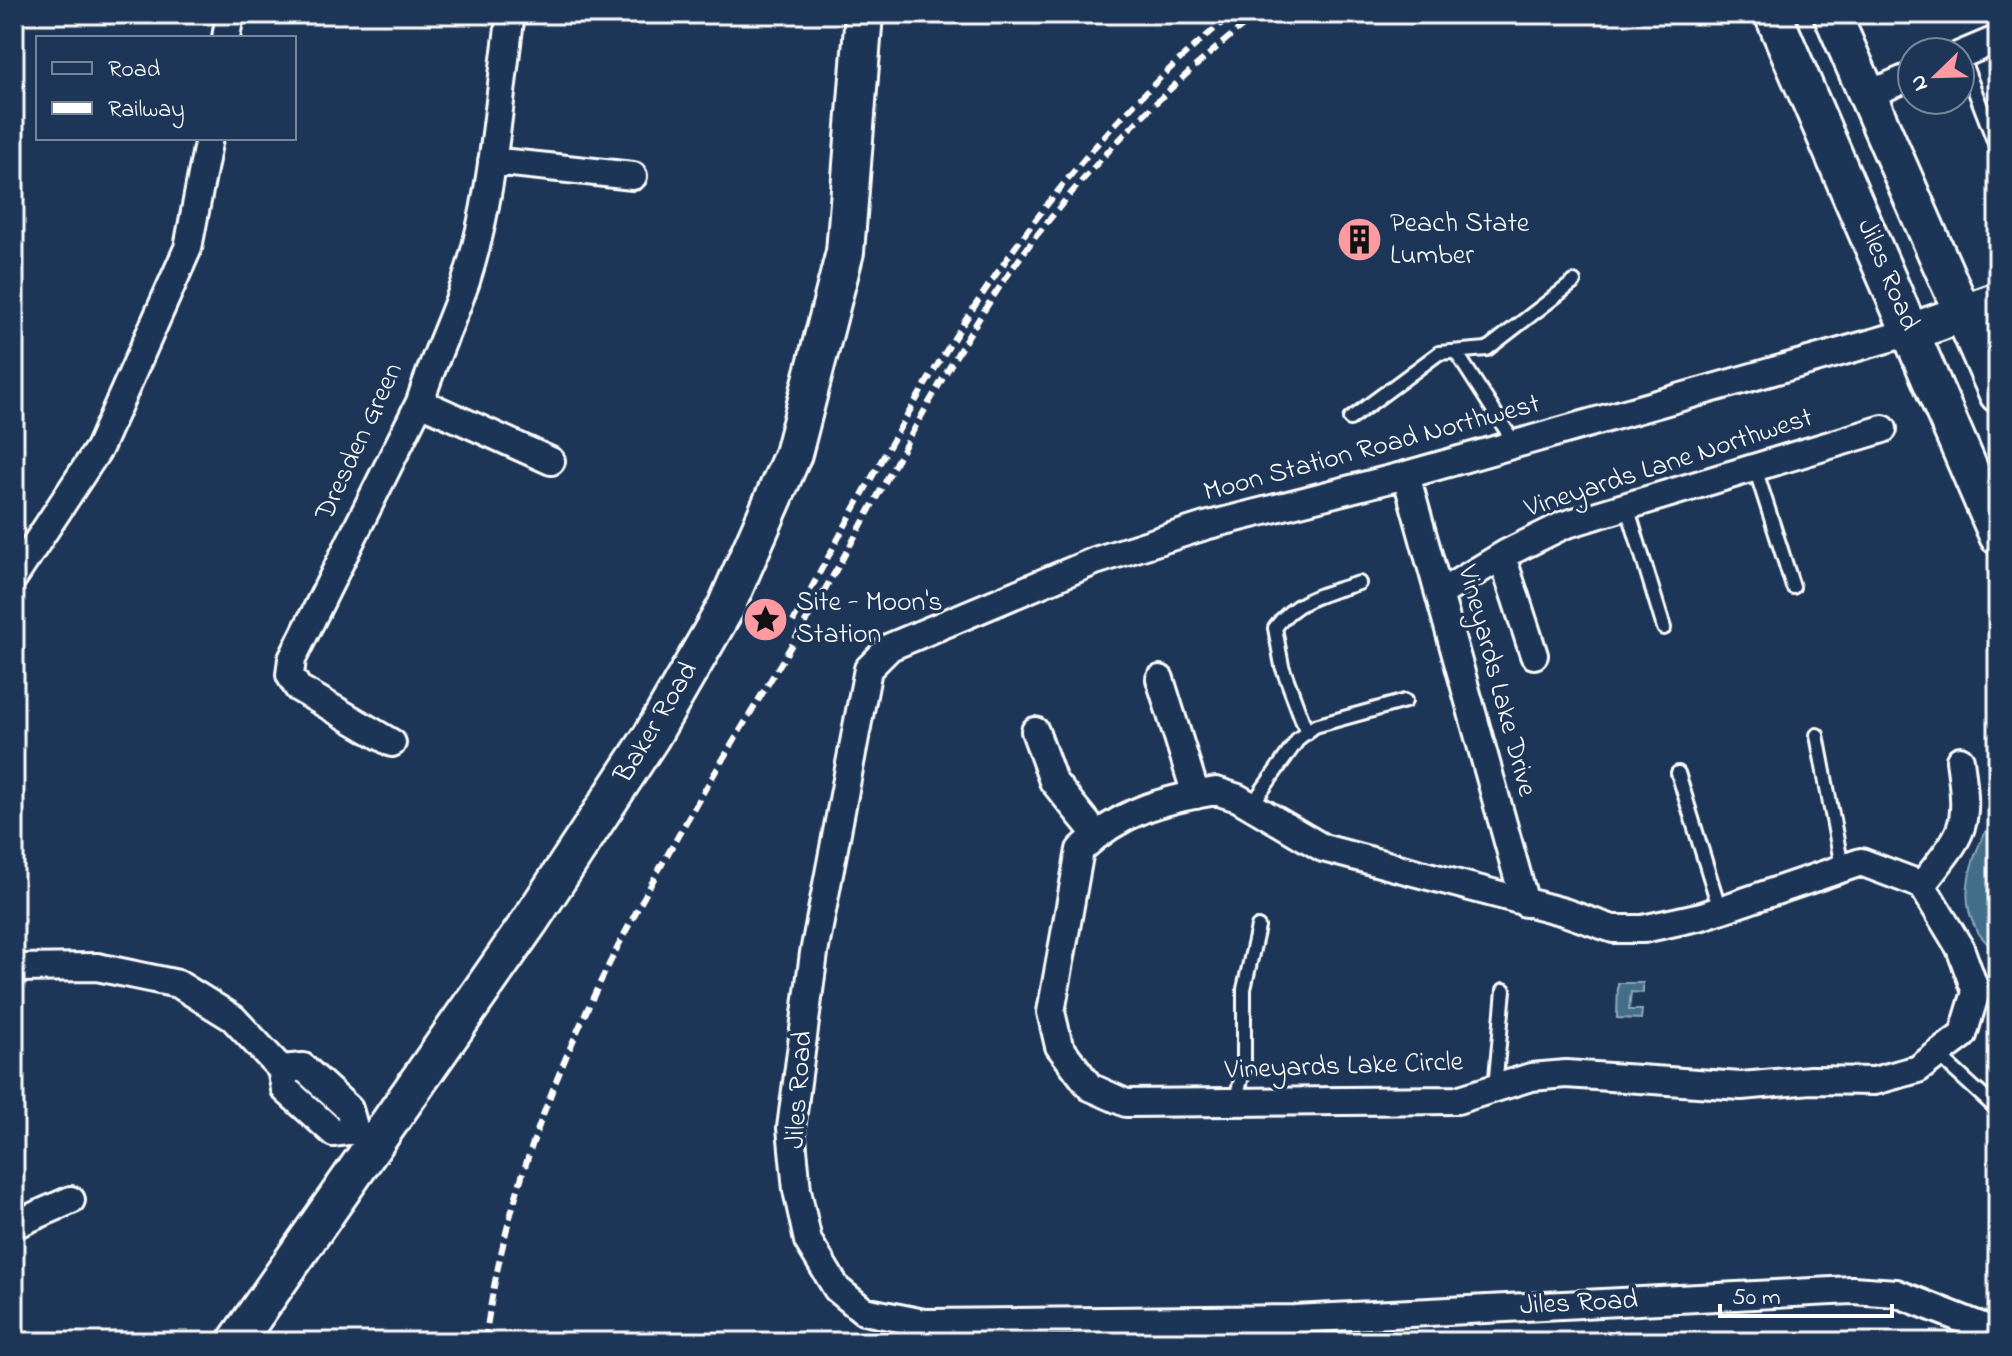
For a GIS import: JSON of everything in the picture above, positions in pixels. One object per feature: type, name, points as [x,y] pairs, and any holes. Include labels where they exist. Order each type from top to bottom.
[{"type":"main road","name":"Baker Road","points":[[236,1342],[363,1137],[530,921],[651,737],[726,607],[793,454],[845,252],[864,14]]},
{"type":"main road","name":"Jiles Road","points":[[1773,14],[1998,536]]},
{"type":"main road","name":"Jiles Road","points":[[1832,14],[1998,394]]},
{"type":"main road","points":[[1911,332],[1998,301]]},
{"type":"street","points":[[226,36],[230,14]]},
{"type":"street","name":"Dresden Green","points":[[392,743],[298,688],[290,675],[292,659],[420,402],[432,361],[466,281],[492,161],[511,14]]},
{"type":"street","points":[[1976,49],[1998,39]]},
{"type":"street","points":[[1867,95],[1896,83]]},
{"type":"street","points":[[14,577],[99,448],[188,248],[209,140]]},
{"type":"street","points":[[492,161],[633,176]]},
{"type":"street","name":"Moon Station Road Northwest","points":[[868,669],[890,647],[1095,561],[1205,526],[1406,475],[1911,332]]},
{"type":"street","points":[[420,402],[551,461]]},
{"type":"street","name":"Vineyards Lane Northwest","points":[[1439,594],[1502,556],[1564,525],[1883,429]]},
{"type":"street","name":"Vineyards Lake Drive","points":[[1406,475],[1525,903]]},
{"type":"street","points":[[1502,556],[1534,655]]},
{"type":"street","name":"Jiles Road","points":[[868,669],[814,953],[791,1128],[797,1190],[808,1241],[837,1289],[864,1311],[924,1323],[1295,1319],[1852,1290],[1896,1293],[1998,1333]]},
{"type":"street","points":[[1160,679],[1196,795]]},
{"type":"street","points":[[1035,731],[1053,781],[1096,834],[1157,801],[1216,791],[1251,806],[1323,848],[1564,912],[1613,929],[1643,929],[1720,910],[1861,862],[1922,885],[1962,833],[1965,794],[1960,760]]},
{"type":"street","name":"Vineyards Lake Circle","points":[[1096,834],[1080,850],[1051,1012],[1059,1046],[1090,1087],[1126,1103],[1457,1100],[1531,1077],[1566,1074],[1741,1086],[1811,1080],[1874,1081],[1918,1069],[1963,1035],[1976,992],[1960,948],[1922,885]]},
{"type":"street","points":[[14,968],[97,967],[178,984],[233,1018],[281,1069],[303,1067],[349,1109],[363,1137]]},
{"type":"street","points":[[14,1225],[71,1200]]},
{"type":"lane","points":[[1976,94],[1998,151]]},
{"type":"lane","points":[[1350,419],[1439,353],[1487,349],[1574,282]]},
{"type":"lane","points":[[1456,352],[1515,444]]},
{"type":"lane","points":[[1755,468],[1793,587]]},
{"type":"lane","points":[[1627,506],[1664,628]]},
{"type":"lane","points":[[1307,733],[1282,666],[1275,628],[1286,612],[1304,601],[1359,583]]},
{"type":"lane","points":[[1251,806],[1315,726],[1405,701]]},
{"type":"lane","points":[[1817,735],[1842,867]]},
{"type":"lane","points":[[1678,773],[1720,910]]},
{"type":"lane","points":[[1234,1104],[1244,1070],[1244,989],[1258,927]]},
{"type":"lane","points":[[1495,1088],[1504,990]]},
{"type":"lane","points":[[1939,1056],[1998,1110]]},
{"type":"water","points":[[1998,812],[1998,952],[1982,938],[1972,921],[1968,885],[1979,847]]},
{"type":"water","points":[[1618,983],[1643,983],[1643,993],[1631,992],[1629,1010],[1642,1010],[1641,1019],[1617,1018]]},
{"type":"railway","points":[[793,622],[932,374],[982,295],[1036,219],[1096,146],[1161,77],[1233,14]]},
{"type":"railway","points":[[485,1342],[504,1243],[532,1146],[568,1053],[611,961],[708,784],[840,564],[946,372],[1005,279],[1087,175],[1169,91],[1258,14]]},
{"type":"place","name":"Peach State Lumber","points":[[1359,240]]},
{"type":"place","name":"Site - Moon's Station","points":[[765,619]]}]
